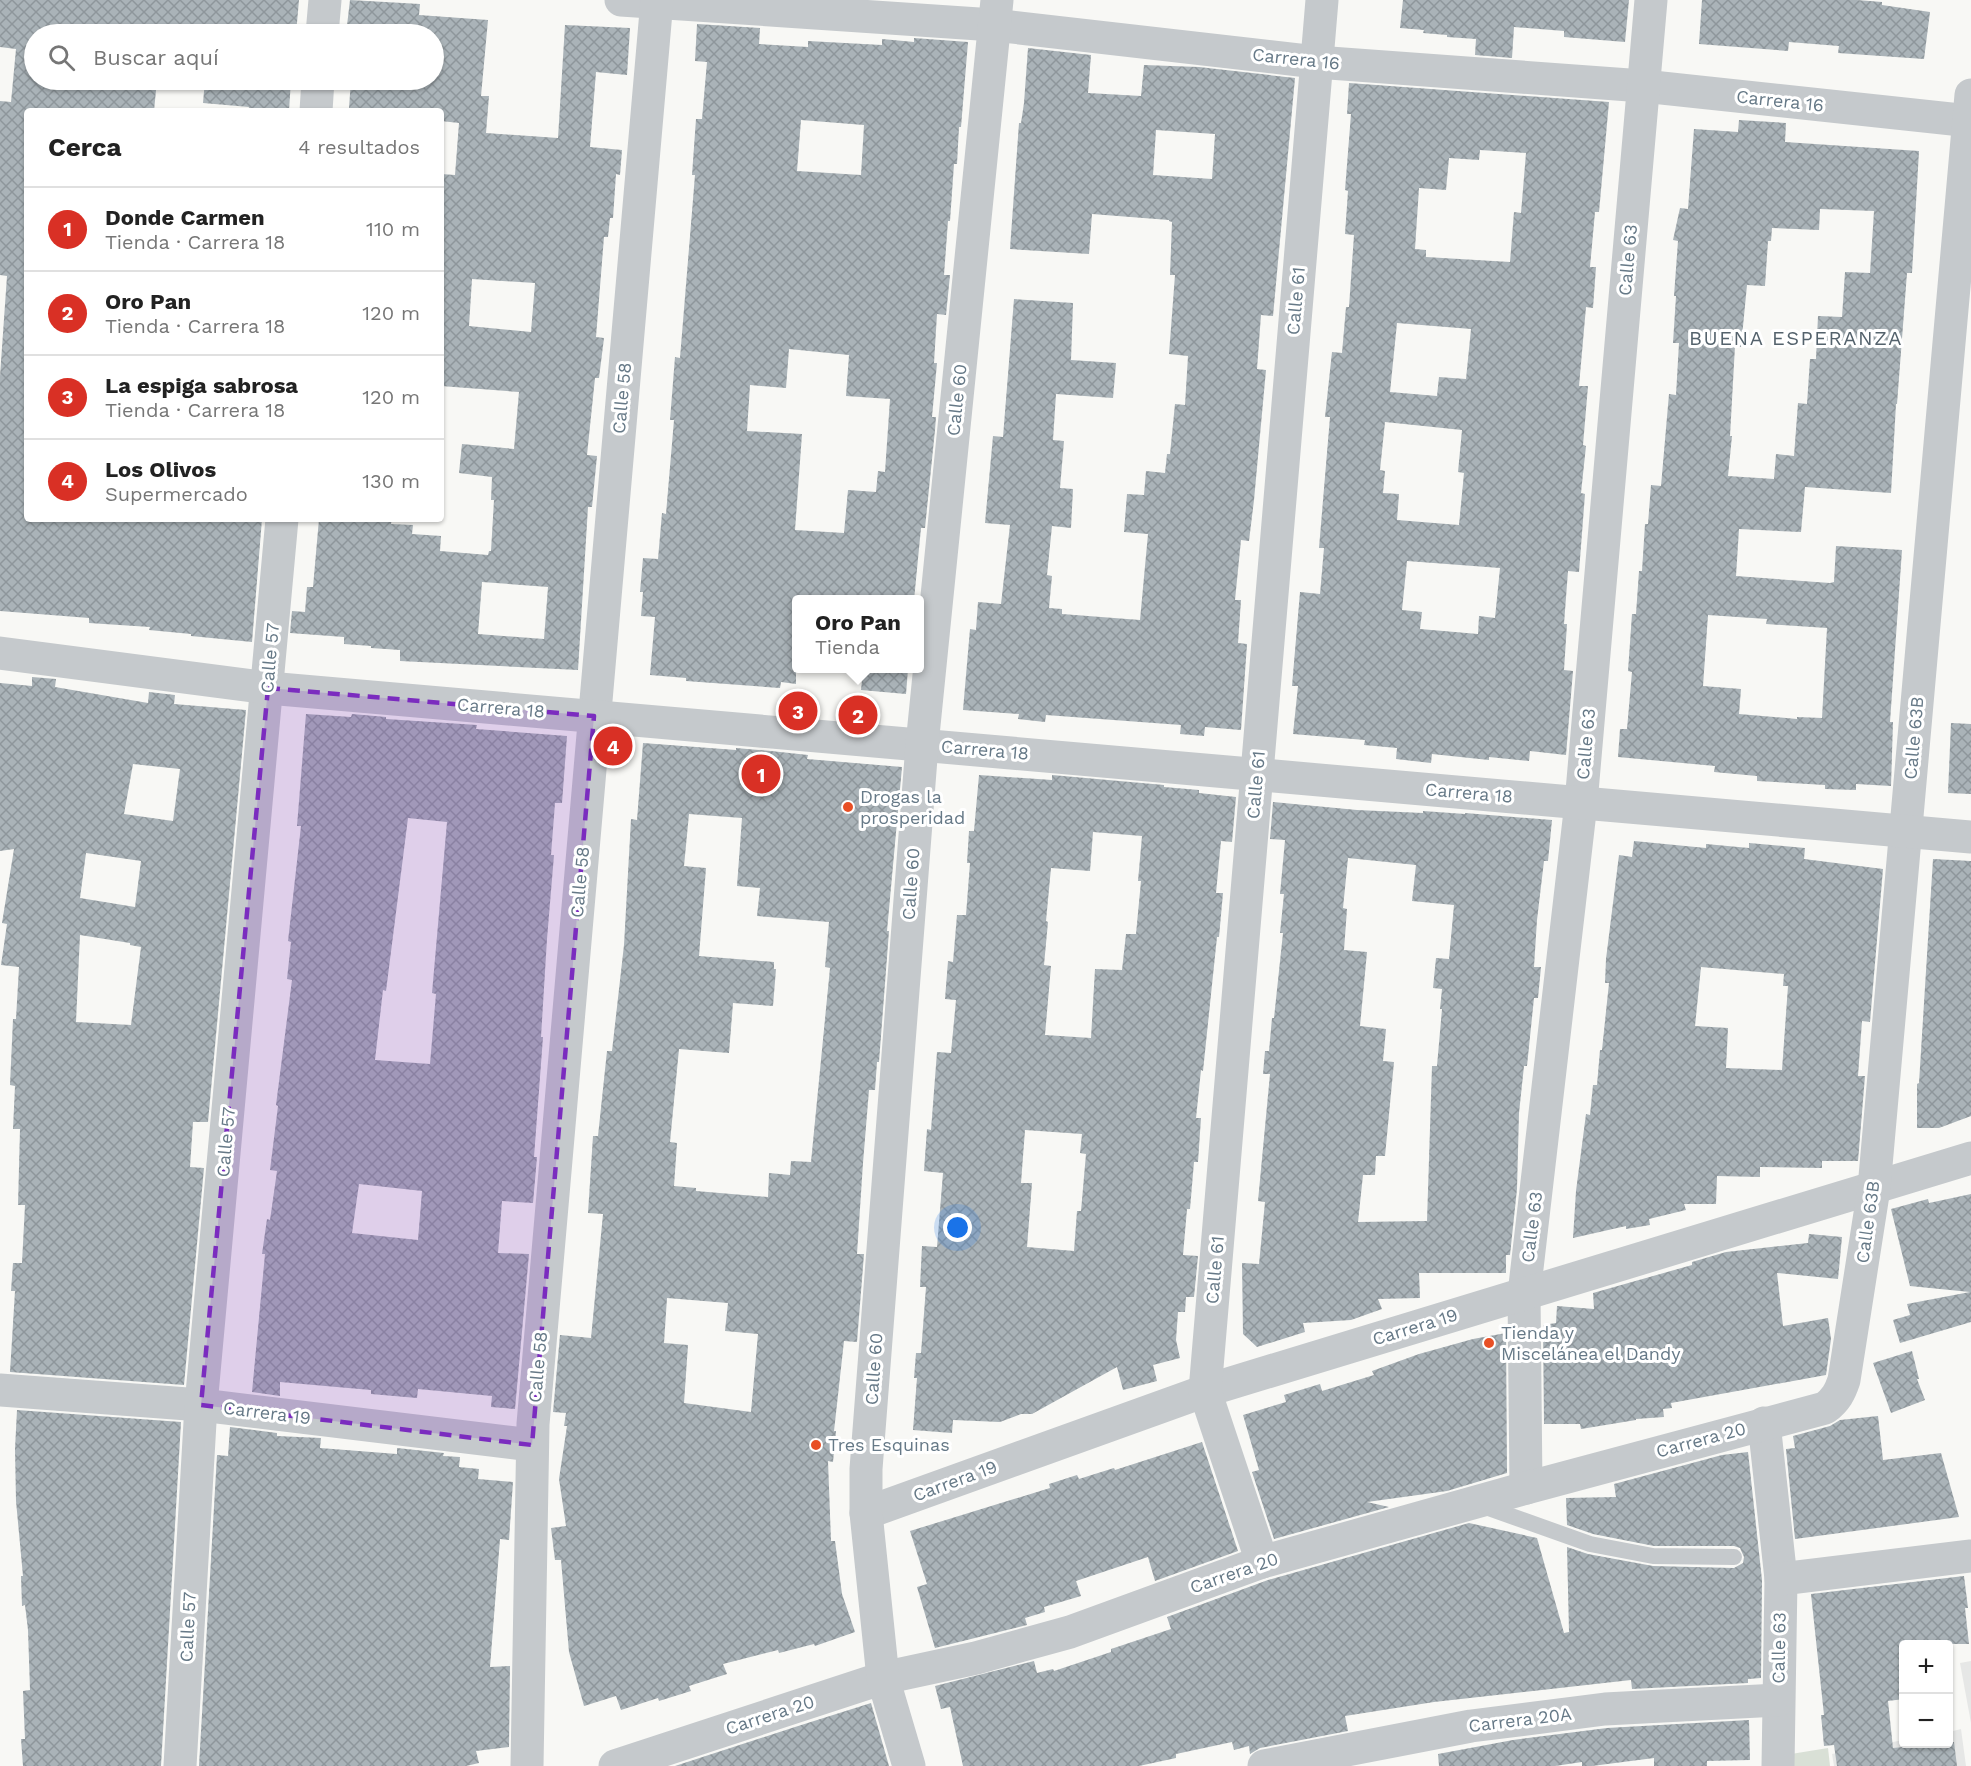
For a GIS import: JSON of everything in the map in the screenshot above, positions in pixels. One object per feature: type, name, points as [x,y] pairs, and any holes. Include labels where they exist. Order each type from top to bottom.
[{"type":"street","points":[[323,24],[325,0]]},
{"type":"street","name":"Carrera 16","points":[[621,0],[996,13],[1316,62],[1970,113]]},
{"type":"street","name":"Calle 61","points":[[1262,1562],[1204,1391],[1322,0]]},
{"type":"street","name":"Calle 63","points":[[1526,1488],[1524,1294],[1581,803],[1651,0]]},
{"type":"street","name":"Calle 58","points":[[527,1766],[532,1445],[657,2]]},
{"type":"street","name":"Calle 60","points":[[909,1766],[883,1678],[866,1514],[866,1469],[922,745],[996,13]]},
{"type":"street","points":[[316,108],[317,90]]},
{"type":"street","name":"Calle 63B","points":[[1844,1380],[1874,1188],[1970,113]]},
{"type":"street","name":"Calle 57","points":[[180,1766],[201,1406],[282,522]]},
{"type":"street","name":"Carrera 18","points":[[0,653],[268,688],[1971,837]]},
{"type":"street","name":"Carrera 19","points":[[866,1514],[1204,1391],[1971,1158]]},
{"type":"street","name":"Carrera 20","points":[[615,1766],[883,1678],[976,1658],[1070,1632],[1262,1562],[1825,1408],[1839,1394],[1844,1380]]},
{"type":"street","name":"Carrera 19","points":[[0,1390],[201,1406],[532,1445]]},
{"type":"street","name":"Calle 63","points":[[1764,1423],[1781,1579],[1778,1766]]},
{"type":"street","points":[[1781,1579],[1971,1556]]},
{"type":"street","name":"Carrera 20A","points":[[1264,1766],[1471,1726],[1605,1709],[1778,1700]]},
{"type":"lane","points":[[1473,1503],[1590,1544],[1653,1556],[1734,1557]]},
{"type":"highlighted area","points":[[268,688],[594,716],[532,1445],[201,1405]]},
{"type":"shaded area","points":[[1971,1661],[1971,1723],[1960,1663]]},
{"type":"shaded area","points":[[1961,1729],[1966,1766],[1834,1766],[1832,1754],[1899,1741],[1899,1748],[1953,1748],[1953,1731]]},
{"type":"shaded area","points":[[1828,1748],[1830,1766],[1785,1766],[1785,1755]]},
{"type":"building","points":[[0,0],[299,0],[297,24],[24,24],[24,90],[156,90],[154,108],[24,108],[24,522],[262,522],[252,642],[149,630],[150,627],[89,623],[89,618],[0,611],[0,376],[7,276],[0,275],[0,101],[11,102],[16,49],[0,47]]},
{"type":"building","points":[[350,0],[420,4],[419,15],[488,20],[481,96],[489,96],[486,133],[558,138],[565,25],[630,28],[627,75],[596,72],[590,147],[622,150],[620,175],[616,174],[613,218],[610,218],[608,237],[604,237],[596,337],[604,338],[599,378],[595,378],[587,455],[597,456],[592,507],[588,507],[578,670],[400,661],[400,650],[344,644],[344,637],[290,633],[292,611],[305,612],[307,587],[313,587],[319,522],[391,522],[391,524],[413,525],[412,534],[441,536],[440,551],[488,555],[491,551],[494,500],[491,500],[492,477],[459,473],[462,444],[514,449],[519,392],[444,386],[444,174],[455,175],[459,123],[444,121],[444,108],[349,108],[350,90],[444,90],[444,24],[347,24]],"holes":[[[472,279],[535,283],[531,332],[469,326]],[[482,582],[548,587],[544,639],[478,634]]]},
{"type":"building","points":[[1403,0],[1629,0],[1625,42],[1564,37],[1564,31],[1514,27],[1512,58],[1475,55],[1476,39],[1447,37],[1447,35],[1423,33],[1424,30],[1400,28]]},
{"type":"building","points":[[1702,0],[1857,0],[1882,2],[1882,5],[1930,12],[1924,59],[1838,53],[1839,46],[1789,42],[1788,51],[1699,44]]},
{"type":"building","points":[[697,24],[760,28],[759,44],[808,47],[808,41],[882,45],[882,39],[914,42],[914,38],[968,42],[957,164],[954,164],[950,221],[948,221],[944,275],[950,275],[946,315],[937,314],[934,363],[937,363],[932,417],[936,417],[935,430],[925,528],[921,528],[914,595],[792,595],[792,673],[796,673],[796,684],[781,682],[780,688],[686,681],[686,678],[650,675],[655,617],[641,616],[643,592],[640,592],[643,558],[658,559],[662,513],[666,514],[674,420],[670,420],[675,357],[680,358],[695,175],[692,175],[696,119],[702,119],[707,62],[695,61]],"holes":[[[801,120],[864,125],[861,175],[797,171]],[[789,349],[849,355],[846,396],[890,399],[885,472],[878,471],[876,492],[848,490],[844,533],[795,530],[802,434],[747,431],[750,385],[786,388]]]},
{"type":"building","points":[[1028,48],[1091,55],[1088,93],[1141,96],[1144,65],[1199,67],[1295,78],[1273,316],[1261,315],[1257,369],[1266,370],[1254,500],[1249,541],[1241,540],[1235,600],[1241,600],[1238,643],[1247,644],[1241,730],[1205,727],[1204,736],[1180,734],[1181,725],[1046,715],[1045,722],[1018,719],[1019,714],[963,710],[970,629],[976,630],[978,602],[1001,604],[1010,525],[985,523],[993,436],[1003,437],[1014,299],[1073,303],[1071,360],[1116,363],[1113,398],[1056,394],[1053,440],[1064,441],[1060,488],[1073,489],[1071,528],[1052,526],[1047,575],[1052,576],[1049,608],[1062,609],[1062,614],[1140,620],[1148,534],[1124,532],[1127,494],[1144,495],[1146,471],[1165,473],[1167,454],[1170,454],[1175,404],[1185,405],[1188,356],[1169,354],[1175,275],[1170,275],[1172,222],[1092,214],[1089,254],[1010,249],[1019,123],[1021,123]],"holes":[[[1156,130],[1215,134],[1212,179],[1153,175]]]},
{"type":"building","points":[[1349,83],[1609,102],[1599,212],[1595,212],[1590,267],[1596,267],[1593,308],[1586,307],[1579,386],[1588,386],[1583,445],[1586,446],[1581,493],[1585,494],[1579,572],[1568,571],[1564,624],[1567,624],[1564,670],[1573,671],[1566,755],[1530,751],[1529,761],[1489,757],[1489,760],[1432,754],[1431,763],[1396,759],[1397,748],[1364,745],[1365,740],[1293,734],[1298,686],[1292,686],[1300,592],[1320,594],[1324,548],[1319,548],[1330,417],[1325,417],[1332,352],[1342,353],[1346,307],[1349,307],[1354,235],[1345,234],[1348,191],[1345,190],[1351,114],[1347,114]],"holes":[[[1480,150],[1526,153],[1521,213],[1514,212],[1510,262],[1426,257],[1426,250],[1415,249],[1419,188],[1446,190],[1449,158],[1479,160]],[[1397,323],[1471,329],[1466,379],[1439,377],[1437,396],[1390,392]],[[1385,422],[1462,430],[1458,472],[1464,473],[1459,525],[1397,520],[1399,494],[1383,493],[1385,471],[1380,470]],[[1407,561],[1500,568],[1495,618],[1479,616],[1478,634],[1420,629],[1422,612],[1402,610]]]},
{"type":"building","points":[[204,90],[290,90],[289,108],[249,108],[203,103]]},
{"type":"building","points":[[1739,120],[1786,123],[1785,142],[1919,151],[1912,273],[1907,273],[1891,493],[1805,487],[1801,532],[1739,529],[1736,576],[1830,583],[1834,582],[1836,546],[1902,550],[1890,722],[1893,722],[1891,786],[1856,784],[1856,790],[1825,789],[1825,785],[1757,781],[1757,776],[1714,772],[1715,766],[1618,757],[1620,729],[1627,729],[1632,672],[1628,671],[1632,614],[1636,614],[1639,571],[1642,571],[1645,524],[1648,524],[1651,485],[1661,486],[1669,394],[1676,395],[1679,343],[1673,343],[1678,241],[1673,240],[1680,208],[1688,209],[1694,129],[1738,132]],"holes":[[[1820,209],[1874,211],[1870,273],[1845,272],[1842,317],[1818,316],[1816,359],[1810,359],[1807,404],[1798,403],[1794,456],[1776,454],[1774,479],[1728,476],[1732,436],[1730,436],[1735,346],[1741,347],[1747,285],[1765,286],[1768,241],[1771,241],[1772,228],[1819,230]],[[1708,615],[1767,619],[1766,624],[1827,628],[1822,718],[1797,717],[1797,719],[1739,714],[1741,689],[1703,686]]]},
{"type":"building","points":[[863,673],[908,673],[906,694],[861,690]]},
{"type":"building","points":[[32,677],[56,679],[55,687],[148,703],[149,692],[175,695],[174,704],[246,710],[208,1122],[193,1122],[190,1167],[204,1168],[184,1385],[10,1372],[15,1291],[11,1291],[13,1263],[22,1263],[25,1205],[18,1205],[20,1129],[13,1129],[15,1086],[10,1085],[13,1019],[16,1019],[19,967],[1,965],[7,924],[2,923],[14,849],[0,851],[0,683],[32,686]],"holes":[[[133,764],[180,769],[173,821],[124,814]],[[86,853],[141,861],[135,907],[80,898]],[[80,935],[130,943],[130,945],[141,947],[131,1025],[76,1022]]]},
{"type":"building","points":[[306,714],[351,717],[352,714],[386,717],[386,719],[477,725],[476,729],[567,736],[562,803],[555,803],[551,855],[554,855],[541,1037],[543,1037],[533,1203],[502,1201],[498,1253],[529,1254],[515,1409],[491,1407],[492,1396],[418,1389],[417,1398],[371,1394],[371,1390],[280,1382],[280,1396],[252,1392],[265,1254],[262,1254],[267,1219],[270,1220],[277,1171],[270,1170],[292,980],[287,979],[291,942],[288,941],[301,826],[297,826]],"holes":[[[408,818],[447,822],[432,993],[436,994],[430,1064],[375,1060]],[[359,1184],[422,1191],[418,1240],[352,1233]]]},
{"type":"building","points":[[1951,723],[1971,724],[1971,794],[1948,793]]},
{"type":"building","points":[[643,743],[771,751],[808,755],[807,759],[902,767],[887,931],[889,931],[879,1062],[877,1062],[875,1090],[869,1090],[863,1163],[857,1254],[864,1254],[857,1342],[844,1341],[834,1431],[836,1431],[833,1462],[828,1461],[831,1541],[835,1541],[842,1594],[855,1632],[815,1646],[814,1644],[779,1653],[778,1650],[723,1664],[727,1674],[689,1686],[691,1691],[659,1701],[658,1698],[621,1710],[616,1696],[584,1706],[569,1652],[561,1560],[555,1560],[551,1528],[566,1526],[559,1479],[567,1426],[564,1426],[566,1413],[553,1412],[560,1335],[591,1338],[603,1214],[588,1213],[593,1136],[598,1136],[607,1051],[612,1051],[624,945],[631,819],[637,820]],"holes":[[[689,814],[742,818],[737,886],[760,888],[757,916],[829,922],[825,967],[830,968],[811,1162],[791,1161],[790,1175],[769,1173],[768,1197],[696,1191],[696,1188],[674,1186],[677,1143],[670,1142],[679,1049],[729,1053],[733,1003],[773,1006],[776,969],[774,969],[774,962],[699,956],[706,868],[684,866]],[[667,1298],[728,1303],[725,1331],[758,1334],[751,1412],[684,1403],[688,1345],[664,1343]]]},
{"type":"building","points":[[979,775],[1052,780],[1052,775],[1164,785],[1164,787],[1199,790],[1199,793],[1236,797],[1232,842],[1221,841],[1216,893],[1223,893],[1219,937],[1217,937],[1196,1118],[1201,1118],[1198,1162],[1194,1162],[1183,1255],[1198,1256],[1194,1297],[1186,1297],[1185,1312],[1178,1312],[1176,1340],[1180,1358],[1153,1365],[1157,1381],[1123,1390],[1117,1367],[1032,1414],[1021,1414],[1000,1422],[953,1420],[952,1433],[913,1430],[917,1378],[914,1378],[916,1353],[921,1353],[926,1287],[920,1287],[922,1246],[937,1247],[943,1173],[924,1171],[927,1129],[931,1130],[937,1052],[951,1053],[956,1000],[945,999],[948,961],[953,962],[957,915],[966,915],[970,863],[967,863],[969,831],[974,831]],"holes":[[[1093,832],[1142,836],[1136,934],[1126,934],[1122,970],[1095,969],[1091,1038],[1045,1035],[1051,966],[1044,965],[1051,868],[1090,871]],[[1025,1130],[1082,1134],[1080,1153],[1086,1154],[1081,1211],[1077,1211],[1074,1251],[1027,1247],[1032,1183],[1021,1183]]]},
{"type":"building","points":[[1273,802],[1357,810],[1465,813],[1552,820],[1548,861],[1544,861],[1537,920],[1534,967],[1541,967],[1538,998],[1534,998],[1527,1066],[1524,1066],[1519,1113],[1517,1189],[1510,1255],[1506,1255],[1506,1273],[1419,1273],[1420,1298],[1378,1299],[1382,1309],[1351,1320],[1303,1323],[1305,1332],[1257,1347],[1243,1334],[1242,1263],[1259,1264],[1265,1202],[1258,1201],[1270,1074],[1263,1074],[1265,1051],[1269,1051],[1272,1018],[1274,1018],[1283,933],[1280,933],[1284,894],[1280,894],[1285,840],[1270,839]],"holes":[[[1348,858],[1416,865],[1412,901],[1454,905],[1449,959],[1436,958],[1433,988],[1442,989],[1440,1009],[1442,1009],[1437,1066],[1432,1066],[1427,1221],[1358,1222],[1363,1175],[1375,1175],[1376,1156],[1385,1156],[1394,1062],[1383,1061],[1386,1029],[1360,1026],[1367,952],[1344,950],[1347,909],[1343,908]]]},
{"type":"building","points":[[1634,841],[1706,848],[1706,844],[1749,848],[1749,843],[1805,848],[1804,859],[1883,869],[1870,1022],[1862,1021],[1858,1076],[1865,1076],[1858,1161],[1822,1161],[1822,1168],[1760,1167],[1760,1177],[1717,1176],[1716,1204],[1684,1204],[1686,1210],[1649,1219],[1650,1225],[1626,1229],[1626,1226],[1573,1238],[1576,1191],[1586,1114],[1590,1115],[1593,1085],[1597,1085],[1600,1050],[1602,1050],[1609,983],[1605,983],[1606,959],[1619,855],[1632,857]],"holes":[[[1701,967],[1784,974],[1783,986],[1788,986],[1782,1070],[1726,1068],[1728,1028],[1695,1026]]]},
{"type":"building","points":[[1933,859],[1971,861],[1971,1116],[1939,1128],[1917,1128],[1917,1084],[1919,1083]]},
{"type":"building","points":[[1971,1194],[1971,1322],[1900,1343],[1893,1320],[1910,1315],[1907,1304],[1970,1292],[1910,1286],[1891,1209],[1928,1199],[1929,1203]]},
{"type":"building","points":[[1809,1234],[1842,1237],[1838,1279],[1777,1273],[1783,1326],[1828,1318],[1831,1339],[1826,1375],[1671,1403],[1672,1408],[1663,1409],[1664,1417],[1636,1419],[1581,1429],[1580,1424],[1544,1424],[1543,1325],[1556,1323],[1557,1306],[1594,1309],[1593,1293],[1692,1265],[1692,1262],[1726,1252],[1808,1243]]},
{"type":"building","points":[[1506,1333],[1507,1473],[1447,1491],[1367,1502],[1389,1507],[1274,1539],[1252,1472],[1259,1470],[1243,1415],[1286,1402],[1284,1395],[1320,1384],[1322,1391],[1374,1375],[1372,1371],[1419,1354],[1473,1339]]},
{"type":"building","points":[[1912,1351],[1919,1379],[1917,1379],[1925,1400],[1891,1413],[1873,1363]]},
{"type":"building","points":[[17,1410],[181,1422],[161,1766],[23,1766],[21,1739],[25,1739],[23,1691],[30,1690],[28,1630],[25,1605],[22,1606],[21,1576],[23,1576],[16,1501]]},
{"type":"building","points":[[1878,1416],[1883,1460],[1941,1453],[1959,1517],[1795,1539],[1786,1449],[1795,1448],[1793,1436],[1830,1426],[1840,1420]]},
{"type":"building","points":[[230,1427],[277,1433],[277,1436],[321,1438],[320,1448],[397,1454],[397,1448],[444,1453],[443,1456],[460,1457],[459,1467],[479,1469],[478,1479],[513,1482],[509,1540],[500,1539],[490,1667],[510,1666],[509,1747],[476,1751],[479,1763],[466,1766],[199,1766],[217,1455],[228,1456]]},
{"type":"building","points":[[1202,1442],[1238,1551],[1155,1581],[1148,1557],[1076,1581],[1081,1596],[1044,1607],[1045,1612],[1025,1618],[1027,1625],[935,1648],[917,1587],[927,1584],[910,1531],[1050,1488],[1049,1484],[1077,1475],[1079,1479],[1114,1468],[1115,1470]]},
{"type":"building","points":[[1748,1452],[1762,1580],[1761,1678],[1748,1679],[1748,1683],[1632,1689],[1631,1680],[1434,1702],[1345,1716],[1348,1731],[1260,1748],[1250,1754],[1249,1746],[1234,1750],[1232,1742],[1176,1754],[1176,1758],[1139,1766],[963,1766],[950,1707],[941,1709],[935,1686],[1034,1661],[1037,1673],[1053,1669],[1054,1671],[1171,1629],[1167,1617],[1268,1580],[1469,1523],[1537,1538],[1564,1633],[1569,1632],[1567,1547],[1588,1554],[1653,1566],[1734,1568],[1743,1563],[1744,1557],[1740,1548],[1734,1546],[1654,1546],[1593,1534],[1567,1525],[1566,1498],[1616,1497],[1614,1484],[1722,1455]]},
{"type":"building","points":[[1964,1576],[1969,1644],[1953,1644],[1953,1640],[1899,1640],[1899,1700],[1888,1701],[1893,1748],[1953,1748],[1954,1742],[1957,1766],[1837,1766],[1834,1745],[1824,1746],[1821,1715],[1824,1715],[1811,1594]]},
{"type":"building","points":[[871,1703],[889,1766],[675,1766],[795,1727]]},
{"type":"building","points":[[1749,1720],[1750,1760],[1707,1761],[1707,1766],[1654,1766],[1654,1758],[1592,1766],[1582,1766],[1582,1762],[1555,1766],[1439,1766],[1438,1754],[1513,1740],[1607,1728]]},
{"type":"place","name":"La espiga sabrosa","points":[[798,711]]},
{"type":"place","name":"Oro Pan","points":[[858,715]]},
{"type":"place","name":"Los Olivos","points":[[613,746]]},
{"type":"place","name":"Donde Carmen","points":[[761,774]]},
{"type":"place","name":"Drogas la prosperidad","points":[[848,807]]},
{"type":"place","name":"Tienda y Miscelánea el Dandy","points":[[1489,1343]]},
{"type":"place","name":"Tres Esquinas","points":[[816,1445]]},
{"type":"district","name":"BUENA ESPERANZA","points":[[1796,338]]}]
